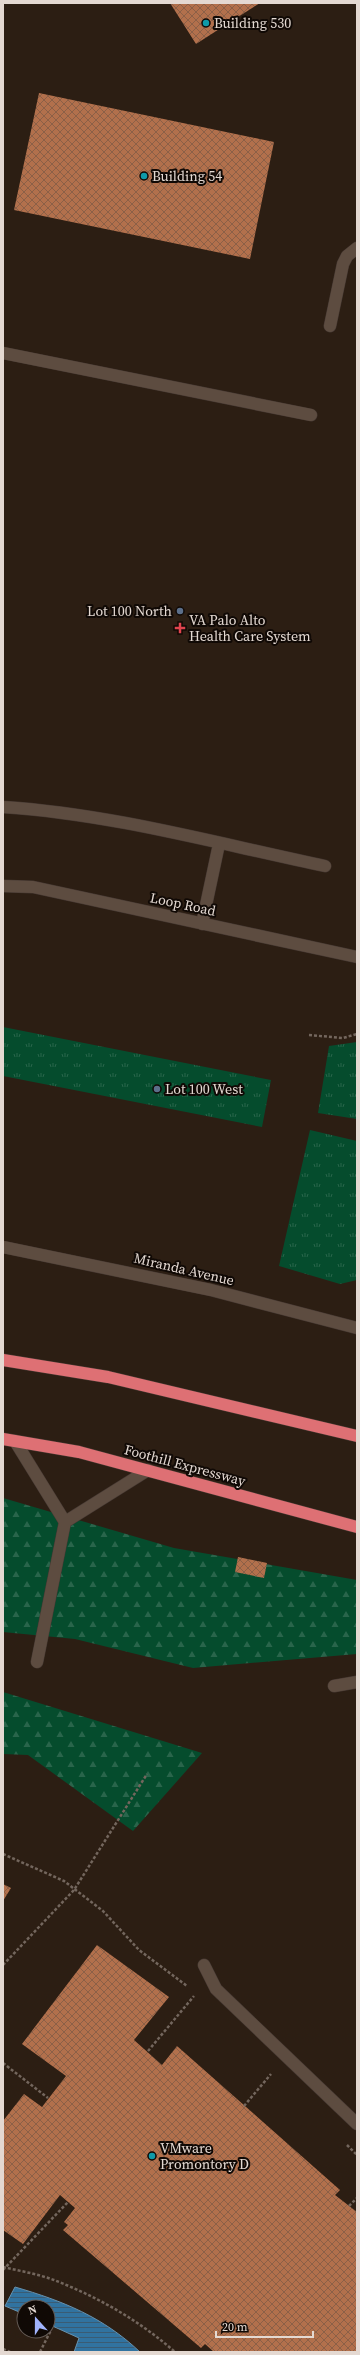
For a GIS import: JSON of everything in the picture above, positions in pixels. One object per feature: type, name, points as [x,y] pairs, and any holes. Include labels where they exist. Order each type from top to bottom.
[{"type":"highway","points":[[3,1360],[108,1377],[357,1436]]},
{"type":"highway","name":"Foothill Expressway","points":[[9,1440],[79,1452],[357,1526]]},
{"type":"street","points":[[330,326],[343,264],[347,256],[357,248]]},
{"type":"street","points":[[3,353],[311,415]]},
{"type":"street","points":[[3,807],[68,814],[325,866]]},
{"type":"street","points":[[202,924],[219,844]]},
{"type":"street","name":"Loop Road","points":[[3,886],[33,887],[357,957]]},
{"type":"street","name":"Miranda Avenue","points":[[3,1247],[211,1290],[357,1328]]},
{"type":"street","points":[[9,1440],[65,1522],[37,1662]]},
{"type":"street","points":[[65,1522],[148,1470]]},
{"type":"street","points":[[334,1686],[357,1682]]},
{"type":"street","points":[[204,1965],[216,1989],[357,2124]]},
{"type":"path","points":[[309,1035],[343,1038],[357,1034]]},
{"type":"path","points":[[3,1965],[74,1890],[147,1774]]},
{"type":"path","points":[[3,1854],[64,1881],[74,1890]]},
{"type":"path","points":[[148,2051],[196,1995]]},
{"type":"path","points":[[3,2063],[48,2098]]},
{"type":"path","points":[[244,2106],[273,2072]]},
{"type":"path","points":[[350,2206],[357,2198]]},
{"type":"path","points":[[3,2268],[68,2202]]},
{"type":"path","points":[[3,2268],[52,2279],[100,2300],[152,2331],[175,2352]]},
{"type":"path","points":[[40,2352],[46,2339]]},
{"type":"path","points":[[3,2349],[10,2352]]},
{"type":"green space","points":[[3,1027],[271,1080],[262,1127],[3,1076]]},
{"type":"green space","points":[[357,1042],[357,1119],[318,1113],[329,1046]]},
{"type":"green space","points":[[310,1130],[357,1141],[357,1280],[340,1284],[279,1266]]},
{"type":"green space","points":[[3,1498],[174,1548],[357,1580],[357,1654],[193,1668],[75,1639],[3,1632]]},
{"type":"green space","points":[[3,1692],[202,1753],[133,1831],[28,1755],[3,1754]]},
{"type":"water","points":[[15,2287],[53,2299],[16,2299],[16,2311],[5,2306]]},
{"type":"water","points":[[56,2300],[82,2312],[112,2329],[140,2352],[74,2352],[79,2338],[56,2328]]},
{"type":"building","name":"Building 530","points":[[170,3],[260,3],[196,44]]},
{"type":"building","name":"Building 54","points":[[39,93],[274,142],[250,259],[14,210]]},
{"type":"building","points":[[238,1557],[267,1563],[264,1578],[235,1572]]},
{"type":"building","points":[[3,1884],[11,1888],[3,1901]]},
{"type":"building","name":"VMware Promontory D","points":[[97,1945],[169,1997],[134,2040],[162,2065],[177,2046],[340,2190],[335,2195],[357,2212],[357,2352],[214,2352],[205,2344],[201,2348],[63,2230],[68,2225],[64,2222],[75,2208],[60,2195],[23,2244],[3,2230],[3,2121],[24,2094],[42,2107],[66,2076],[22,2044]]},
{"type":"place","name":"Building 530","points":[[206,23]]},
{"type":"place","name":"Building 54","points":[[144,176]]},
{"type":"place","name":"Lot 100 North","points":[[180,611]]},
{"type":"place","name":"VA Palo Alto Health Care System","points":[[180,628]]},
{"type":"place","name":"Lot 100 West","points":[[157,1089]]},
{"type":"place","name":"VMware Promontory D","points":[[152,2156]]}]
